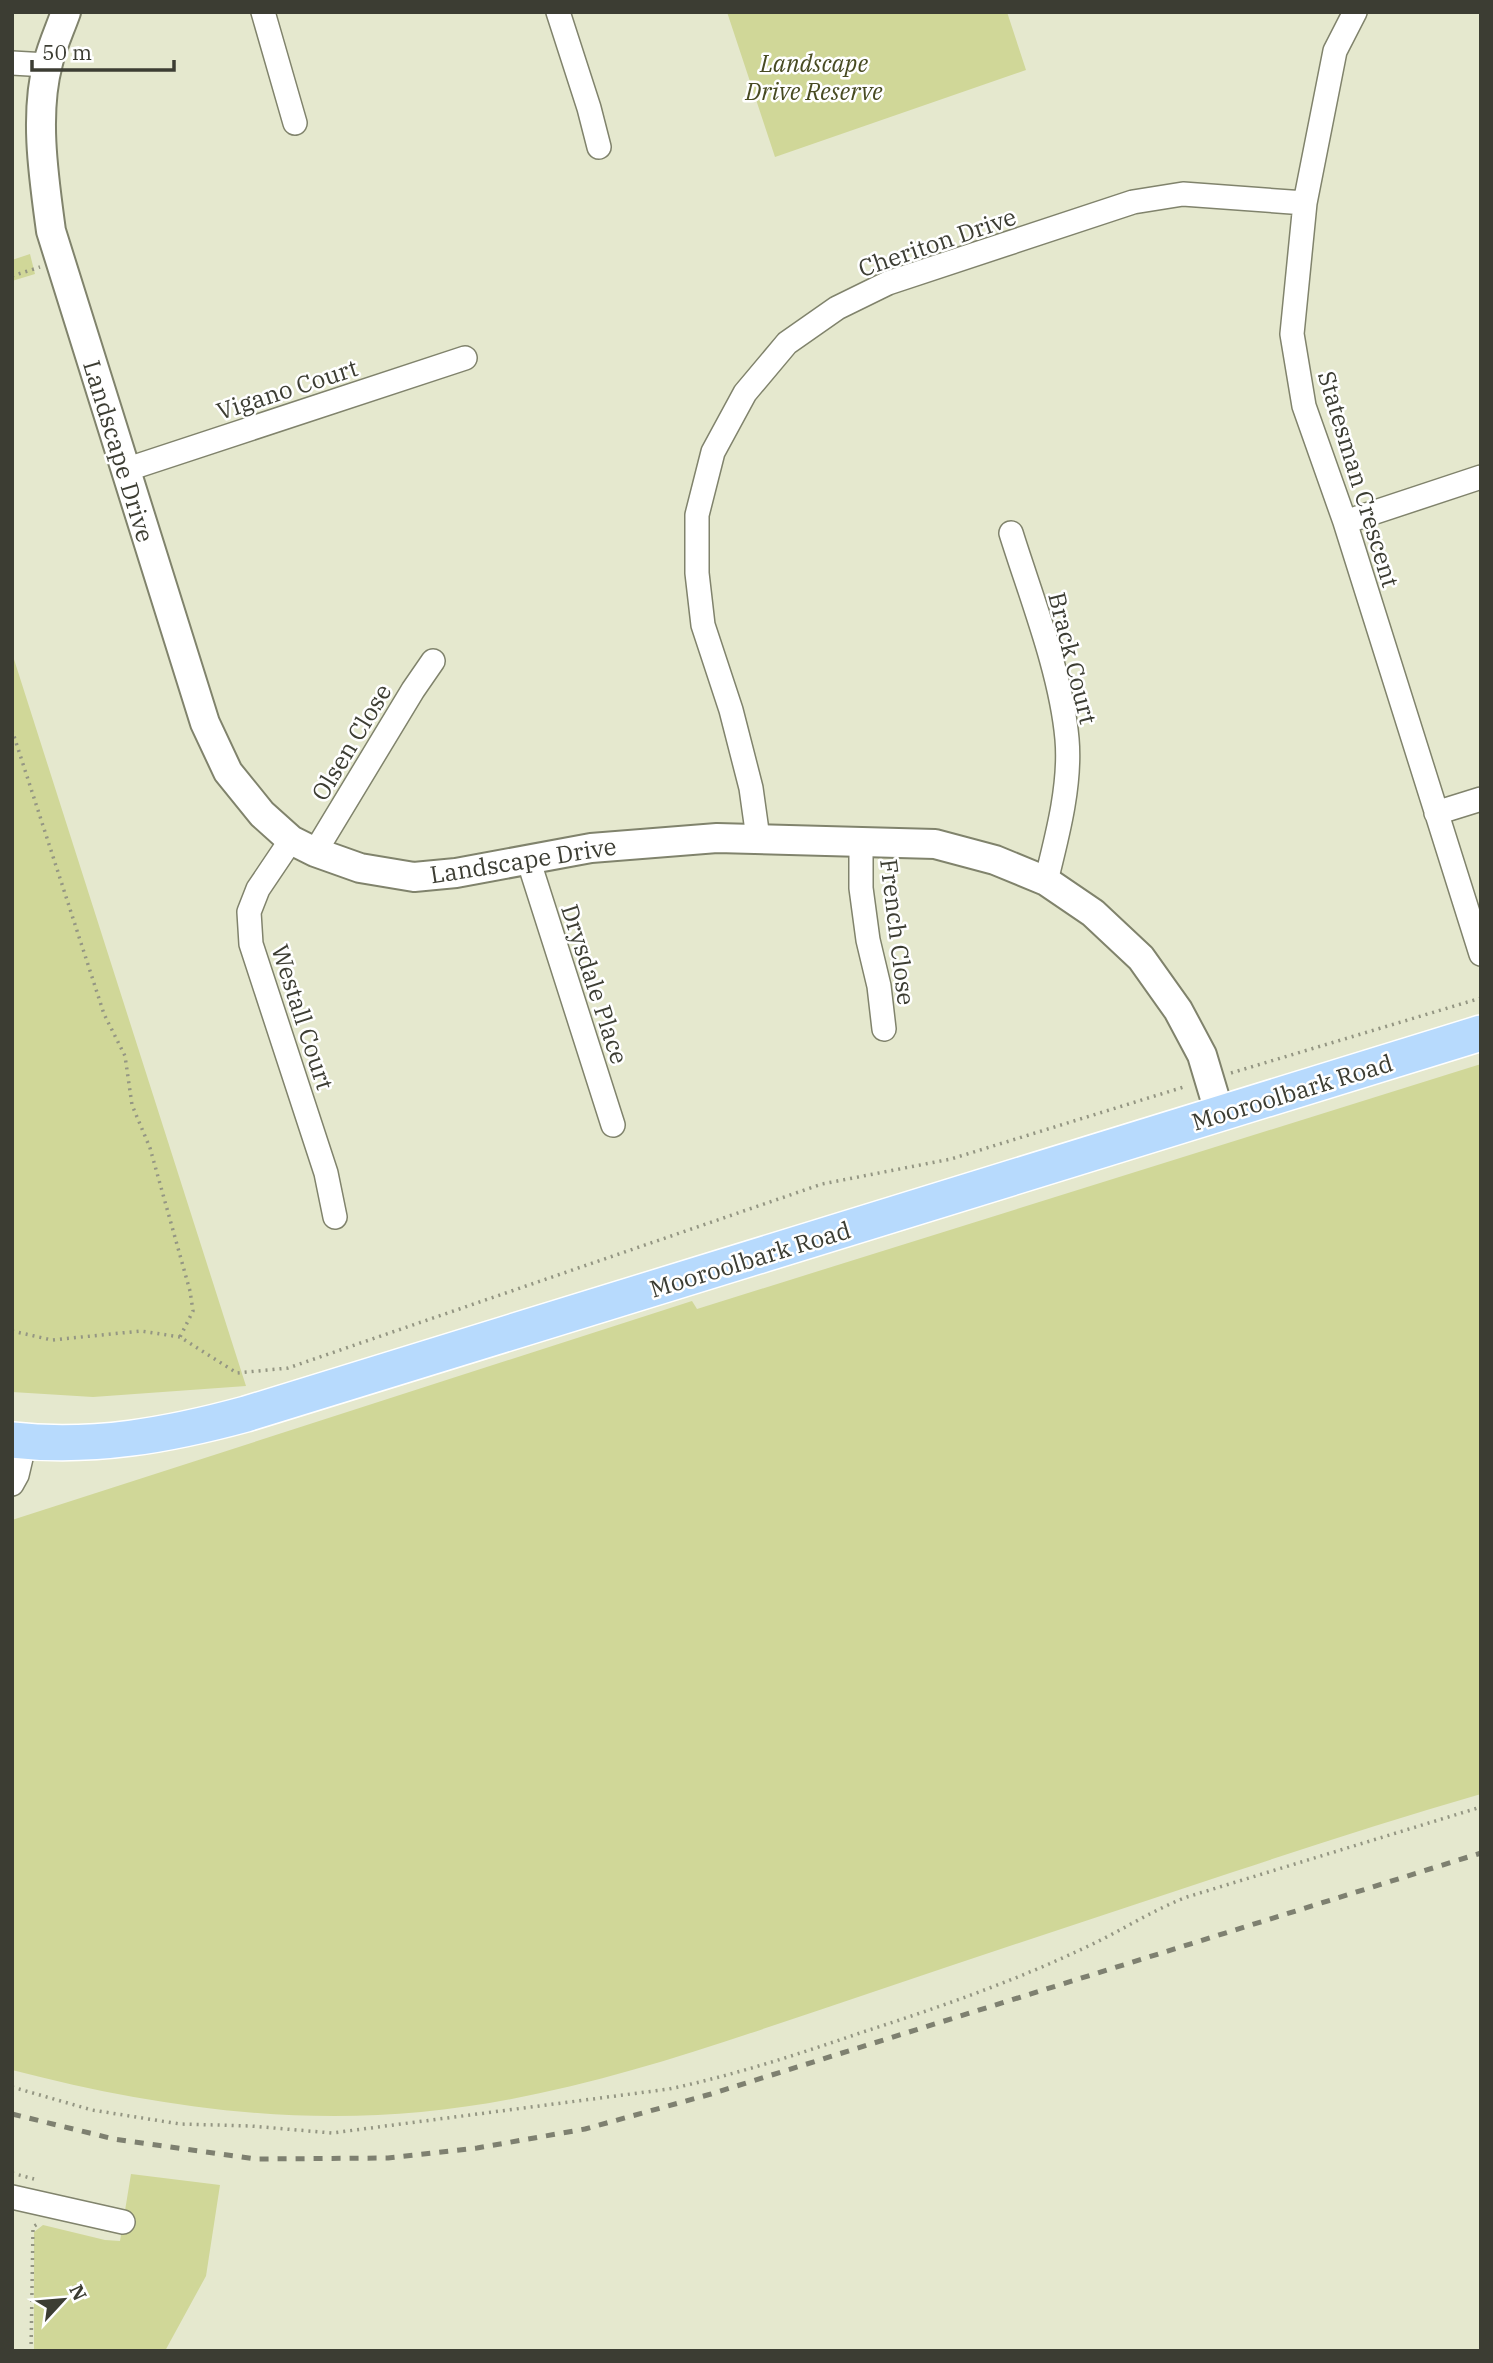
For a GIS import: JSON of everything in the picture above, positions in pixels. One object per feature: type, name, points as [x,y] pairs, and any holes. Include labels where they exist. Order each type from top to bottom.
[{"type":"main road","name":"Mooroolbark Road","points":[[18,1440],[74,1443],[124,1440],[186,1430],[246,1414],[1481,1033]]},
{"type":"street","name":"Landscape Drive","points":[[66,12],[47,65],[42,112],[42,167],[51,231],[205,723],[228,772],[262,814],[303,846],[360,868],[414,877],[456,873],[591,848],[717,838],[935,844],[995,860],[1046,881],[1093,913],[1141,958],[1178,1010],[1202,1055],[1220,1115]]},
{"type":"street","points":[[263,12],[295,123]]},
{"type":"street","points":[[558,12],[599,147]]},
{"type":"street","name":"Statesman Crescent","points":[[1355,12],[1335,51],[1305,203],[1292,334],[1304,406],[1345,522],[1481,954]]},
{"type":"street","points":[[12,63],[47,65]]},
{"type":"street","name":"Cheriton Drive","points":[[758,838],[751,788],[731,710],[703,625],[696,573],[697,514],[713,452],[745,393],[786,343],[837,308],[888,282],[1133,202],[1183,194],[1305,203]]},
{"type":"street","name":"Vigano Court","points":[[125,470],[466,358]]},
{"type":"street","points":[[1345,522],[1481,477]]},
{"type":"street","name":"Brack Court","points":[[1011,533],[1055,674],[1067,740],[1064,806],[1046,881]]},
{"type":"street","name":"Olsen Close","points":[[303,846],[433,661]]},
{"type":"street","points":[[1436,813],[1481,799]]},
{"type":"street","name":"French Close","points":[[861,841],[861,888],[884,1029]]},
{"type":"street","name":"Westall Court","points":[[303,846],[258,889],[249,912],[251,944],[326,1173],[335,1217]]},
{"type":"street","name":"Drysdale Place","points":[[528,859],[612,1125]]},
{"type":"street","points":[[12,1484],[18,1475],[18,1440]]},
{"type":"street","points":[[12,2197],[123,2222]]},
{"type":"path","points":[[12,276],[60,261]]},
{"type":"path","points":[[12,730],[104,1014],[125,1056],[132,1105],[150,1148],[190,1291],[193,1311],[180,1337]]},
{"type":"path","points":[[12,1331],[52,1340],[141,1331],[180,1337],[237,1373],[288,1368],[822,1184],[951,1159],[1481,998]]},
{"type":"path","points":[[12,2087],[92,2110],[180,2124],[251,2126],[332,2133],[669,2089],[784,2059],[994,1986],[1083,1949],[1159,1908],[1187,1897],[1481,1807]]},
{"type":"path","points":[[31,2351],[33,2227],[42,2221]]},
{"type":"green space","name":"Landscape Drive Reserve","points":[[727,12],[1007,12],[1026,70],[775,157]]},
{"type":"green space","points":[[30,254],[35,274],[12,281],[12,260]]},
{"type":"green space","points":[[12,653],[246,1386],[93,1397],[12,1392]]},
{"type":"green space","points":[[1481,1064],[1481,1794],[1295,1852],[704,2048],[593,2081],[479,2105],[369,2115],[266,2114],[164,2102],[12,2070],[12,1520],[692,1301],[697,1309]]},
{"type":"green space","points":[[131,2174],[220,2185],[206,2276],[165,2351],[34,2351],[34,2232],[43,2225],[120,2241]]},
{"type":"railway","points":[[12,2114],[114,2139],[256,2159],[388,2158],[477,2148],[585,2129],[711,2094],[1481,1853]]}]
